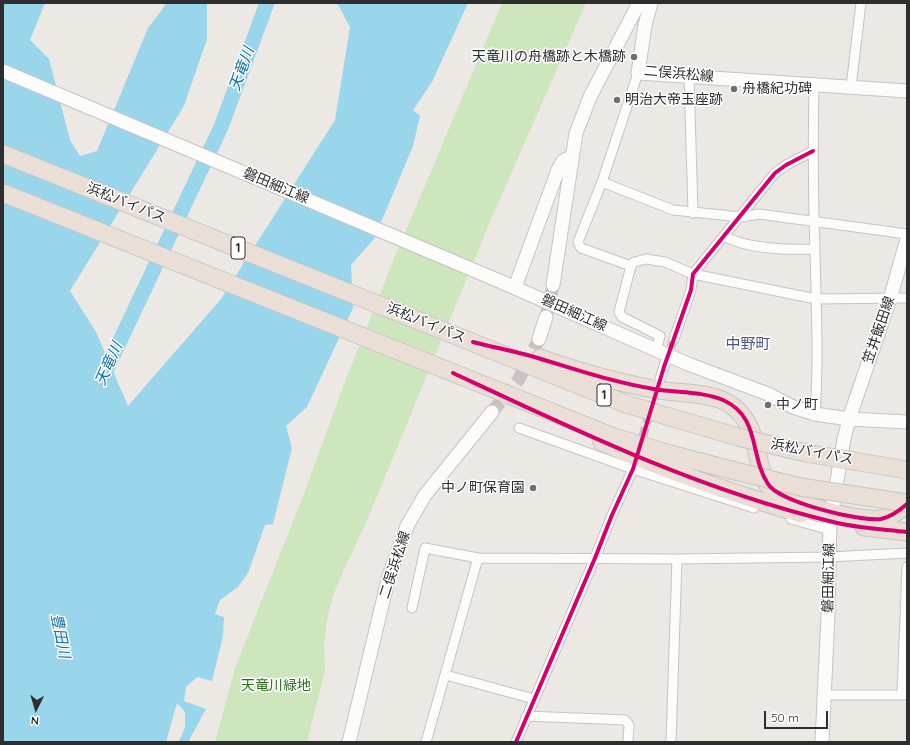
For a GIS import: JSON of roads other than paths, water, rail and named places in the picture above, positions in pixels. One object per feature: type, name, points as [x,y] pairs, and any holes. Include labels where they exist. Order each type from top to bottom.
[{"type":"highway","name":"浜松バイパス","points":[[3,154],[626,404],[738,437],[806,453],[907,470]]},
{"type":"highway","name":"1","points":[[3,193],[614,437],[670,454],[801,488],[907,504]]},
{"type":"highway","name":"1","points":[[473,342],[539,358],[582,373],[655,390],[703,394],[722,400],[738,408],[746,419],[762,473],[768,486],[778,494],[796,501],[830,521],[857,518],[881,519],[897,513],[907,504]]},
{"type":"highway","name":"1","points":[[453,373],[624,453],[720,488],[830,521],[907,532]]},
{"type":"main road","points":[[553,285],[571,157],[582,115],[639,3]]},
{"type":"main road","name":"二俣浜松線","points":[[651,3],[645,25],[638,73],[907,90]]},
{"type":"main road","name":"磐田細江線","points":[[3,71],[514,287],[688,364],[768,394],[793,407],[815,414],[849,420],[844,439],[830,521],[828,615],[823,695],[822,742]]},
{"type":"main road","points":[[514,287],[558,170],[563,160],[571,157]]},
{"type":"main road","name":"笠井飯田線","points":[[849,420],[890,299],[907,239]]},
{"type":"main road","points":[[539,339],[546,317]]},
{"type":"main road","name":"二俣浜松線","points":[[349,742],[389,576],[407,526],[426,495],[492,412]]},
{"type":"main road","points":[[849,420],[907,422]]},
{"type":"street","points":[[851,87],[861,3]]},
{"type":"street","points":[[631,266],[581,248],[578,242],[602,182],[638,73]]},
{"type":"street","points":[[689,76],[694,213]]},
{"type":"street","points":[[814,83],[813,151],[818,376],[815,414]]},
{"type":"street","points":[[674,339],[690,290],[693,274],[741,217],[775,173],[786,164],[813,151]]},
{"type":"street","points":[[602,182],[673,210],[741,217],[759,214],[907,234]]},
{"type":"street","points":[[724,236],[732,240],[783,250],[815,249]]},
{"type":"street","points":[[656,350],[660,336],[622,317],[619,312],[631,266],[634,262],[646,259],[666,262],[693,274],[816,299],[907,298]]},
{"type":"street","points":[[660,379],[666,360]]},
{"type":"street","points":[[519,428],[633,469],[786,518],[830,521]]},
{"type":"street","points":[[516,742],[633,469]]},
{"type":"street","points":[[412,608],[425,548],[478,558],[676,559],[829,557],[907,553]]},
{"type":"street","points":[[426,742],[478,558]]},
{"type":"street","points":[[671,742],[676,559]]},
{"type":"street","points":[[823,695],[904,695],[907,567]]},
{"type":"street","points":[[446,675],[534,699]]},
{"type":"street","points":[[526,716],[625,720],[629,725],[628,742]]},
{"type":"water","name":"豊田川","points":[[3,3],[45,3],[30,40],[49,59],[70,140],[80,156],[97,151],[148,28],[167,3],[207,3],[207,39],[184,106],[70,291],[96,332],[128,406],[221,299],[335,120],[350,27],[337,3],[468,3],[432,82],[413,110],[420,116],[413,146],[374,239],[351,265],[353,308],[307,407],[286,426],[292,448],[273,524],[265,525],[248,573],[238,587],[220,600],[215,614],[224,617],[223,636],[212,681],[197,677],[186,687],[184,701],[206,709],[188,742],[179,742],[185,727],[185,712],[177,703],[166,742],[3,742]]},
{"type":"waterway","name":"天竜川","points":[[101,381],[221,127],[267,3]]},
{"type":"tunnel","points":[[546,317],[553,285]]},
{"type":"tunnel","points":[[492,412],[519,379],[539,339]]},
{"type":"tunnel","points":[[666,360],[674,339]]},
{"type":"tunnel","points":[[639,449],[658,386]]},
{"type":"place","name":"天竜川の舟橋跡と木橋跡","points":[[634,57]]},
{"type":"place","name":"舟橋紀功碑","points":[[734,89]]},
{"type":"place","name":"明治大帝玉座跡","points":[[617,100]]},
{"type":"place","name":"中ノ町","points":[[768,405]]},
{"type":"place","name":"中ノ町保育園","points":[[533,488]]},
{"type":"district","name":"中野町","points":[[748,344]]},
{"type":"park label","name":"天竜川緑地","points":[[276,686]]}]
